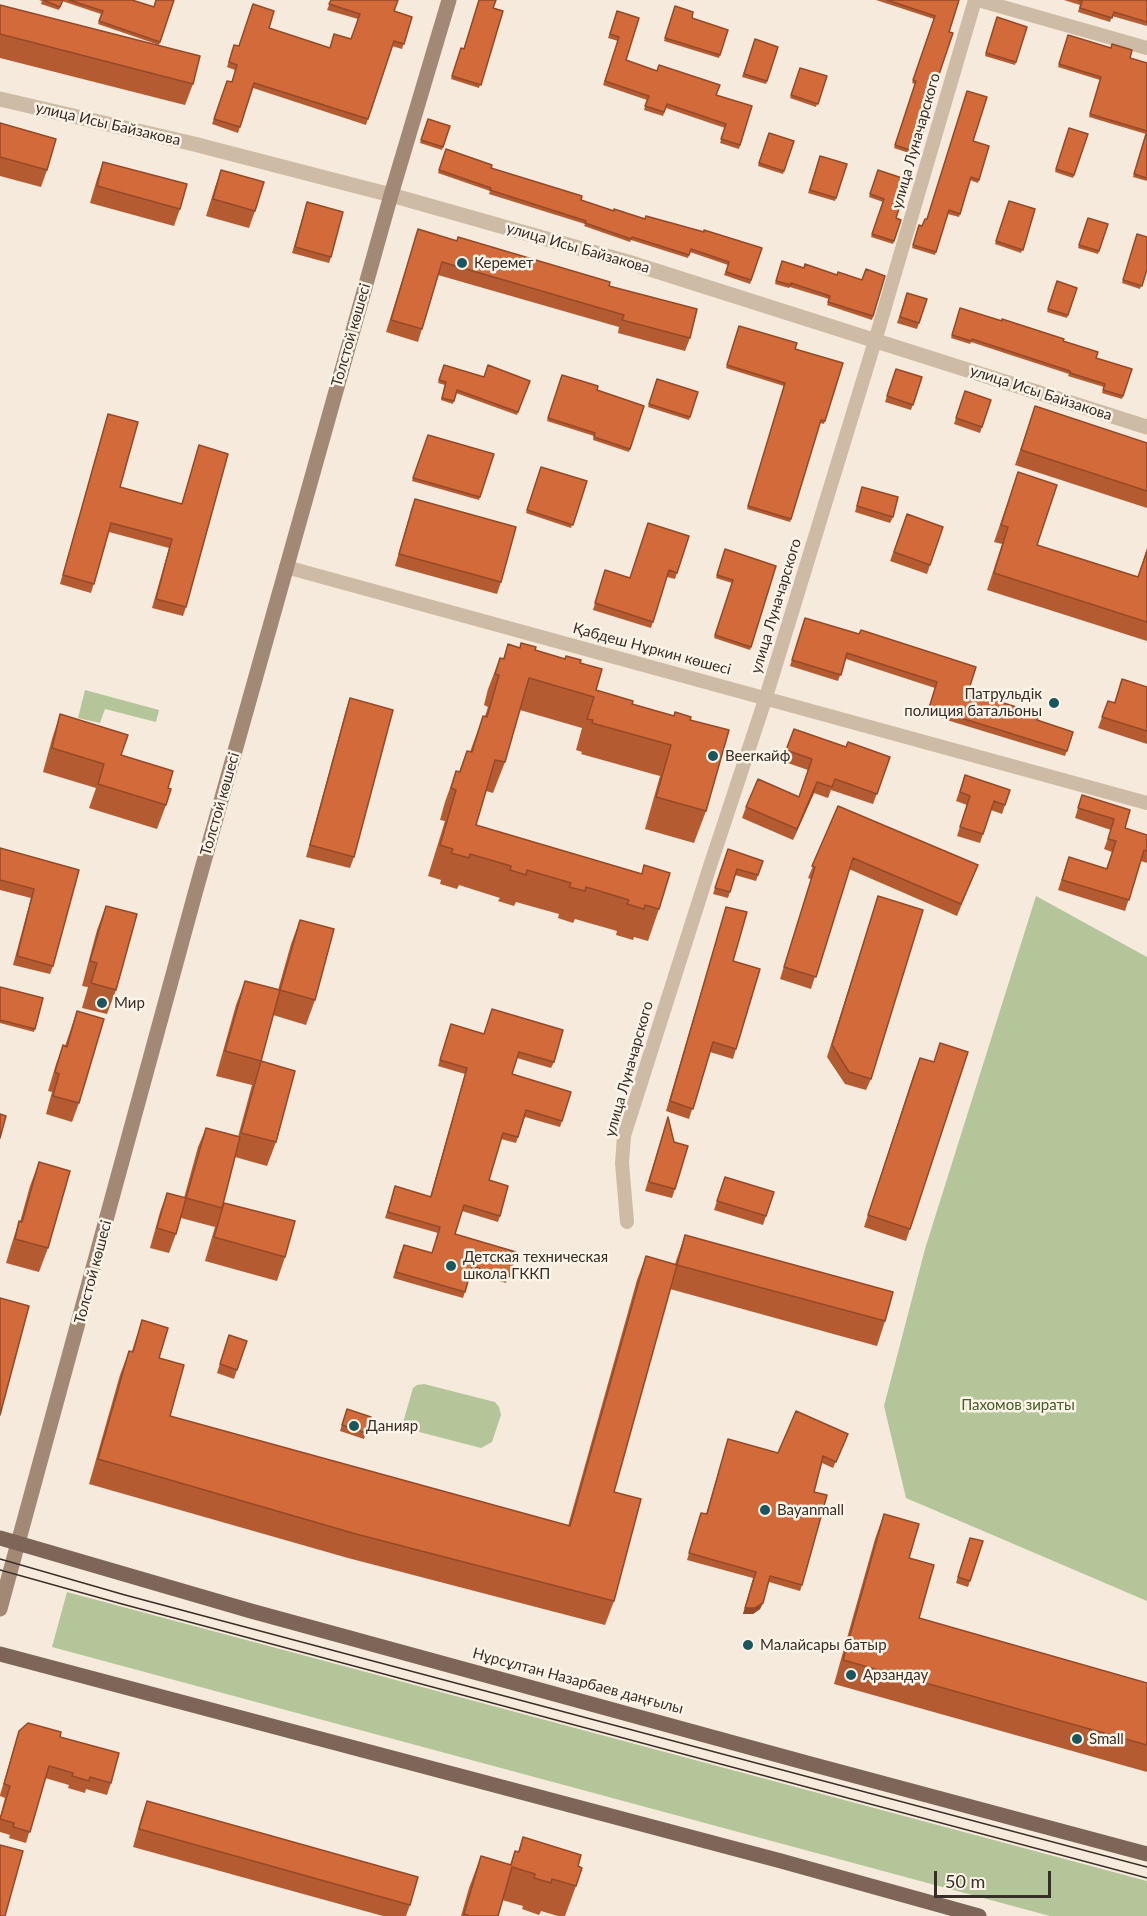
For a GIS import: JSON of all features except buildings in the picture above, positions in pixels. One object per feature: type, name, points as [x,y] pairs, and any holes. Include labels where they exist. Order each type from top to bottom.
[{"type":"main road","name":"Толстой көшесі","points":[[0,1609],[286,567],[391,195],[449,0]]},
{"type":"main road","name":"Нұрсұлтан Назарбаев даңғылы","points":[[0,1538],[251,1611],[1147,1854]]},
{"type":"main road","points":[[0,1654],[781,1861],[979,1916]]},
{"type":"street","points":[[976,0],[1147,48]]},
{"type":"street","name":"улица Луначарского","points":[[627,1222],[622,1163],[624,1136],[766,697],[976,0]]},
{"type":"street","name":"улица Исы Байзакова","points":[[0,99],[194,144],[391,195],[628,262],[1147,427]]},
{"type":"street","name":"Қабдеш Нұркин көшесі","points":[[286,567],[1147,803]]},
{"type":"green space","points":[[85,690],[159,710],[156,722],[105,709],[100,723],[78,718]]},
{"type":"green space","name":"Пахомов зираты","points":[[1036,896],[1147,957],[1147,1601],[906,1498],[884,1406],[925,1249]]},
{"type":"green space","points":[[424,1384],[495,1402],[501,1415],[492,1442],[481,1448],[408,1429],[404,1425],[404,1419],[413,1388]]},
{"type":"green space","points":[[67,1592],[1147,1881],[1147,1916],[1050,1916],[52,1647]]},
{"type":"tram line","points":[[0,1559],[125,1595],[1147,1867]]},
{"type":"tram line","points":[[0,1570],[1147,1878]]},
{"type":"place","name":"Керемет","points":[[462,263]]},
{"type":"place","name":"Патрульдік полиция батальоны","points":[[1054,703]]},
{"type":"place","name":"Beerкайф","points":[[713,756]]},
{"type":"place","name":"Мир","points":[[102,1003]]},
{"type":"place","name":"Детская техническая школа ГККП","points":[[451,1266]]},
{"type":"place","name":"Данияр","points":[[354,1426]]},
{"type":"place","name":"Bayanmall","points":[[765,1510]]},
{"type":"place","name":"Малайсары батыр","points":[[748,1645]]},
{"type":"place","name":"Арзандау","points":[[851,1675]]},
{"type":"place","name":"Small","points":[[1077,1739]]}]
